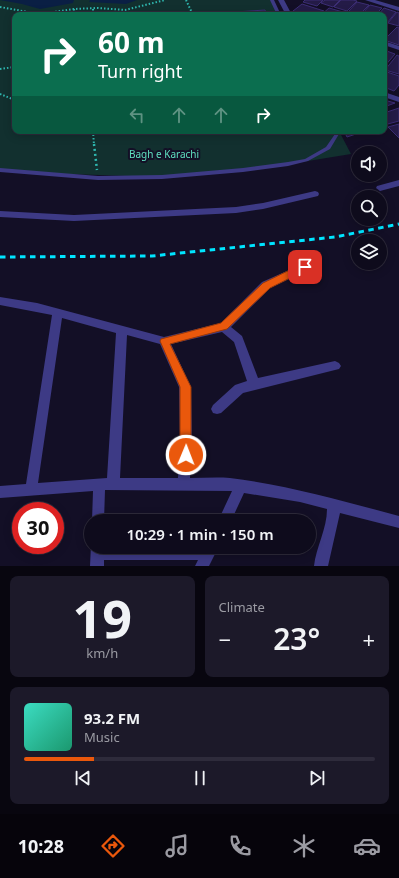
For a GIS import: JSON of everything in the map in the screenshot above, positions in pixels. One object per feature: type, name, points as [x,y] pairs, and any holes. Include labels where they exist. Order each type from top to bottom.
[{"type":"street","points":[[289,12],[282,3],[291,0]]},
{"type":"street","points":[[368,0],[399,9]]},
{"type":"street","points":[[387,44],[399,48]]},
{"type":"street","points":[[387,95],[399,100]]},
{"type":"street","points":[[380,188],[399,183]]},
{"type":"street","points":[[0,214],[74,218],[236,210],[263,206],[315,194]]},
{"type":"street","points":[[0,301],[58,313],[164,341],[224,327],[266,285],[305,267]]},
{"type":"street","points":[[31,490],[58,313]]},
{"type":"street","points":[[224,327],[238,339],[254,384]]},
{"type":"street","points":[[113,484],[122,329]]},
{"type":"street","points":[[164,341],[186,387],[184,484]]},
{"type":"street","points":[[217,409],[240,389],[254,384],[335,366]]},
{"type":"street","points":[[98,514],[99,484]]},
{"type":"street","points":[[0,492],[99,484],[229,484],[300,496],[399,522]]},
{"type":"street","points":[[227,514],[241,486]]},
{"type":"street","points":[[321,566],[322,552],[331,530],[334,516],[333,504]]},
{"type":"street","points":[[97,555],[120,554]]},
{"type":"street","points":[[202,566],[208,554]]},
{"type":"lane","points":[[272,0],[278,12]]},
{"type":"lane","points":[[0,170],[98,178],[162,177],[288,164],[306,160],[328,148],[336,134]]},
{"type":"path","points":[[53,12],[74,9],[125,10],[165,0]]},
{"type":"path","points":[[186,0],[192,12]]},
{"type":"path","points":[[0,7],[28,12]]},
{"type":"path","points":[[0,69],[12,67]]},
{"type":"path","points":[[0,94],[12,99]]},
{"type":"path","points":[[93,134],[98,178]]},
{"type":"green space","name":"Bagh e Karachi","points":[[0,0],[271,0],[277,12],[12,12],[12,134],[341,134],[351,154],[271,167],[162,177],[36,173],[0,170]]},
{"type":"water","points":[[0,0],[74,0],[73,3],[40,9]]},
{"type":"water","points":[[90,0],[137,0],[126,4],[89,2]]},
{"type":"building","points":[[305,0],[323,0],[317,6],[303,2]]},
{"type":"building","points":[[325,0],[340,0],[333,7],[321,3]]},
{"type":"building","points":[[341,0],[357,1],[347,11],[334,7]]},
{"type":"building","points":[[357,2],[369,5],[362,12],[349,11]]},
{"type":"building","points":[[302,4],[324,11],[296,12],[293,11]]},
{"type":"building","points":[[370,5],[382,8],[378,12],[364,12]]},
{"type":"building","points":[[329,8],[343,12],[324,12]]},
{"type":"building","points":[[384,8],[396,12],[387,23],[387,12],[381,12]]},
{"type":"building","points":[[265,10],[266,12],[235,12]]},
{"type":"building","points":[[397,12],[399,13],[399,26],[388,23]]},
{"type":"building","points":[[397,27],[399,28],[399,45],[387,41],[387,37]]},
{"type":"building","points":[[387,51],[395,54],[387,63]]},
{"type":"building","points":[[397,55],[399,56],[399,74],[387,71],[387,68]]},
{"type":"building","points":[[387,72],[399,76],[399,85],[394,91],[387,88]]},
{"type":"building","points":[[387,101],[395,103],[387,106]]},
{"type":"building","points":[[399,108],[399,121],[387,124],[387,112]]},
{"type":"building","points":[[399,124],[399,138],[388,127]]},
{"type":"building","points":[[346,134],[356,134],[347,137]]},
{"type":"railway","points":[[0,257],[152,256],[335,237],[399,224]]},
{"type":"route","points":[[186,455],[186,387],[164,341],[224,327],[266,285],[305,267]]}]
